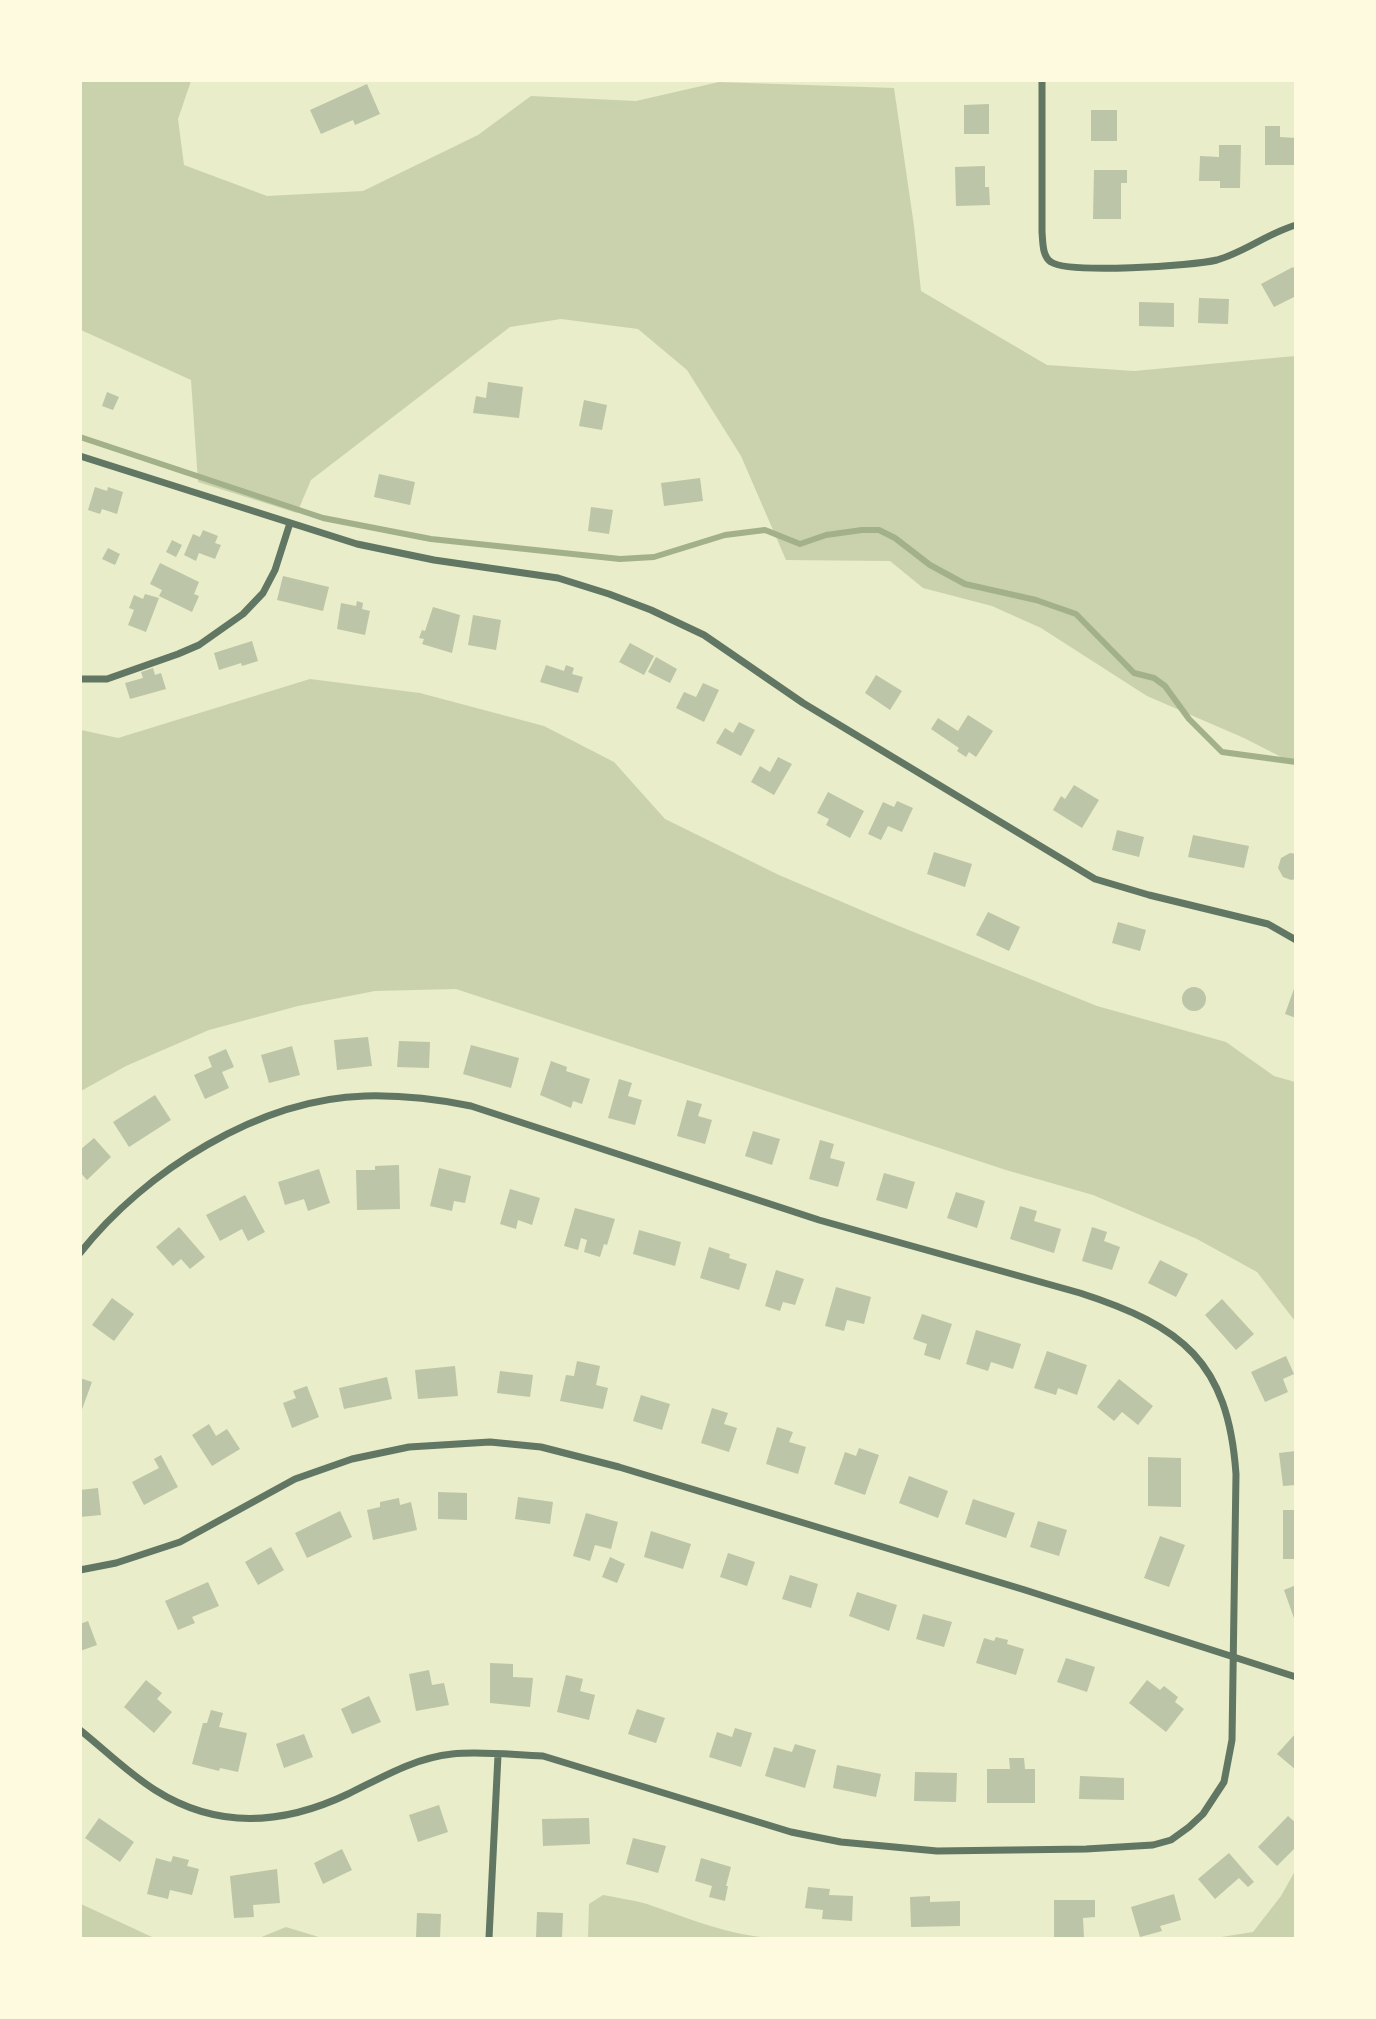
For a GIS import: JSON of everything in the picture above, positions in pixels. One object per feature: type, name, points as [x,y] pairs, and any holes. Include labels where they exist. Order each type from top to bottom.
[{"type":"street","points":[[1042,80],[1042,232],[1043,251],[1049,261],[1060,267],[1158,267],[1201,263],[1233,255],[1296,225]]},
{"type":"street","points":[[80,456],[290,523],[398,554],[558,578],[651,610],[704,635],[826,717],[1095,879],[1268,924],[1296,940]]},
{"type":"street","points":[[80,680],[107,679],[178,654],[199,645],[243,614],[263,593],[275,570],[290,523]]},
{"type":"street","points":[[80,1254],[130,1199],[207,1145],[243,1128],[312,1103],[363,1096],[424,1098],[471,1106],[819,1220],[1118,1305],[1162,1326],[1181,1339],[1199,1357],[1229,1424],[1236,1474],[1232,1740],[1224,1782],[1203,1814],[1189,1827],[1171,1840],[1153,1845],[1086,1849],[937,1851],[852,1844],[791,1832],[543,1756],[452,1754],[402,1767],[300,1813],[253,1819],[213,1814],[175,1801],[154,1790],[80,1730]]},
{"type":"street","points":[[80,1570],[116,1563],[180,1542],[295,1479],[352,1459],[409,1447],[490,1441],[541,1447],[619,1467],[1233,1655],[1296,1677]]},
{"type":"street","points":[[489,1938],[498,1755]]},
{"type":"green space","points":[[81,80],[191,81],[178,119],[184,165],[267,196],[363,191],[478,135],[531,96],[636,101],[719,82],[894,88],[921,291],[1047,365],[1134,371],[1295,356],[1295,764],[1244,738],[1147,696],[1041,628],[992,606],[923,588],[890,561],[786,560],[741,456],[687,370],[638,329],[561,319],[510,327],[311,480],[297,513],[198,482],[191,380],[81,330]]},
{"type":"green space","points":[[310,679],[420,693],[544,726],[614,762],[665,819],[779,875],[1097,1006],[1226,1042],[1274,1076],[1295,1082],[1295,1321],[1257,1272],[1197,1239],[1093,1195],[1006,1170],[456,989],[375,991],[298,1006],[209,1030],[126,1066],[81,1091],[81,730],[118,738]]},
{"type":"green space","points":[[1295,1871],[1295,1938],[1215,1938],[1253,1932],[1281,1896]]},
{"type":"green space","points":[[603,1895],[647,1904],[725,1930],[774,1938],[588,1938],[589,1904]]},
{"type":"green space","points":[[81,1904],[152,1937],[175,1938],[81,1938]]},
{"type":"green space","points":[[286,1927],[322,1938],[259,1938]]},
{"type":"building","points":[[367,84],[380,114],[355,125],[353,120],[321,134],[310,110]]},
{"type":"building","points":[[989,104],[989,134],[964,134],[964,105]]},
{"type":"building","points":[[1091,110],[1117,110],[1117,141],[1091,141]]},
{"type":"building","points":[[1265,126],[1280,126],[1280,137],[1296,138],[1296,165],[1265,165]]},
{"type":"building","points":[[1219,145],[1241,145],[1240,188],[1220,188],[1220,181],[1199,181],[1200,156],[1219,157]]},
{"type":"building","points":[[985,166],[985,187],[989,187],[990,205],[956,206],[955,167]]},
{"type":"building","points":[[1094,170],[1127,170],[1127,183],[1121,183],[1121,219],[1093,219]]},
{"type":"building","points":[[1293,267],[1296,271],[1296,296],[1274,307],[1261,284]]},
{"type":"building","points":[[1199,298],[1229,299],[1228,324],[1198,323]]},
{"type":"building","points":[[1139,302],[1174,303],[1174,327],[1139,326]]},
{"type":"building","points":[[488,382],[523,387],[519,418],[473,413],[476,396],[486,398]]},
{"type":"building","points":[[107,392],[119,397],[113,410],[102,406]]},
{"type":"building","points":[[584,400],[607,405],[602,430],[579,426]]},
{"type":"building","points":[[379,474],[415,482],[410,505],[374,497]]},
{"type":"building","points":[[700,478],[703,501],[664,506],[661,483]]},
{"type":"building","points":[[95,487],[107,491],[108,487],[123,492],[117,514],[102,509],[100,514],[88,510]]},
{"type":"building","points":[[591,507],[613,510],[609,534],[588,531]]},
{"type":"building","points":[[203,530],[218,536],[215,543],[221,545],[215,559],[199,553],[196,561],[184,555],[193,534],[200,537]]},
{"type":"building","points":[[172,540],[182,545],[176,557],[166,552]]},
{"type":"building","points":[[108,548],[120,554],[115,565],[102,559]]},
{"type":"building","points":[[160,563],[199,582],[194,594],[199,596],[192,612],[159,596],[162,590],[150,584]]},
{"type":"building","points":[[283,576],[329,587],[323,611],[277,600]]},
{"type":"building","points":[[145,594],[159,598],[146,632],[128,625],[134,610],[129,608],[134,595],[143,599]]},
{"type":"building","points":[[357,601],[363,603],[362,609],[370,611],[365,635],[337,629],[341,603],[356,606]]},
{"type":"building","points":[[433,607],[460,615],[452,653],[422,644],[424,639],[419,638],[422,630],[425,631]]},
{"type":"building","points":[[473,615],[501,620],[496,650],[468,645]]},
{"type":"building","points":[[252,641],[258,661],[219,670],[214,653]]},
{"type":"building","points":[[630,643],[654,656],[644,675],[619,662]]},
{"type":"building","points":[[656,657],[677,669],[670,683],[648,672]]},
{"type":"building","points":[[546,665],[564,671],[566,665],[574,668],[572,674],[583,677],[578,693],[540,682]]},
{"type":"building","points":[[153,668],[155,675],[161,673],[166,689],[130,699],[125,683],[143,678],[141,672]]},
{"type":"building","points":[[876,675],[902,691],[890,710],[865,693]]},
{"type":"building","points":[[703,683],[719,690],[704,722],[676,708],[684,692],[696,697]]},
{"type":"building","points":[[968,715],[993,731],[976,757],[969,752],[966,757],[957,751],[959,748],[931,729],[938,718],[958,731]]},
{"type":"building","points":[[739,722],[755,730],[741,756],[716,743],[725,728],[733,733]]},
{"type":"building","points":[[778,757],[792,764],[774,795],[751,782],[760,766],[770,772]]},
{"type":"building","points":[[1074,785],[1099,800],[1082,828],[1053,810],[1061,796],[1065,799]]},
{"type":"building","points":[[828,792],[864,811],[850,838],[826,825],[829,819],[817,813]]},
{"type":"building","points":[[897,801],[913,808],[902,832],[888,826],[881,840],[868,834],[883,802],[894,807]]},
{"type":"building","points":[[1117,830],[1144,837],[1139,857],[1112,850]]},
{"type":"building","points":[[1193,835],[1249,846],[1244,868],[1188,857]]},
{"type":"building","points":[[934,852],[972,864],[965,887],[927,874]]},
{"type":"building","points":[[1290,853],[1296,854],[1296,879],[1291,880],[1283,877],[1278,868],[1281,858]]},
{"type":"building","points":[[988,912],[1020,927],[1009,951],[976,935]]},
{"type":"building","points":[[1118,922],[1146,930],[1140,951],[1112,943]]},
{"type":"building","points":[[1296,983],[1296,1018],[1285,1014]]},
{"type":"building","points":[[1194,987],[1203,990],[1206,999],[1203,1008],[1194,1011],[1185,1008],[1182,999],[1185,990]]},
{"type":"building","points":[[368,1037],[372,1066],[337,1070],[334,1040]]},
{"type":"building","points":[[399,1041],[430,1042],[429,1068],[397,1067]]},
{"type":"building","points":[[471,1045],[519,1058],[511,1088],[463,1074]]},
{"type":"building","points":[[292,1046],[300,1075],[269,1083],[261,1055]]},
{"type":"building","points":[[226,1049],[234,1067],[222,1072],[229,1088],[205,1099],[194,1075],[212,1067],[208,1057]]},
{"type":"building","points":[[551,1061],[567,1067],[566,1071],[590,1079],[582,1104],[573,1101],[571,1108],[540,1095]]},
{"type":"building","points":[[619,1079],[632,1083],[628,1096],[642,1100],[635,1125],[608,1118]]},
{"type":"building","points":[[155,1095],[171,1120],[129,1147],[113,1122]]},
{"type":"building","points":[[687,1100],[702,1104],[698,1116],[712,1120],[705,1144],[677,1136]]},
{"type":"building","points":[[753,1131],[780,1139],[772,1165],[745,1156]]},
{"type":"building","points":[[94,1138],[111,1157],[87,1180],[80,1172],[80,1150]]},
{"type":"building","points":[[820,1140],[834,1144],[830,1158],[845,1162],[838,1187],[809,1179]]},
{"type":"building","points":[[399,1165],[400,1209],[357,1210],[356,1170],[375,1170],[375,1166]]},
{"type":"building","points":[[439,1168],[471,1176],[465,1203],[454,1201],[452,1211],[430,1206]]},
{"type":"building","points":[[319,1169],[330,1203],[308,1211],[304,1199],[285,1205],[278,1182]]},
{"type":"building","points":[[884,1173],[915,1182],[907,1209],[876,1200]]},
{"type":"building","points":[[510,1189],[540,1198],[532,1225],[518,1220],[516,1229],[500,1224]]},
{"type":"building","points":[[956,1192],[985,1201],[977,1228],[947,1218]]},
{"type":"building","points":[[245,1195],[265,1232],[248,1241],[242,1229],[220,1241],[206,1215]]},
{"type":"building","points":[[1020,1206],[1037,1211],[1034,1221],[1061,1229],[1054,1253],[1010,1239]]},
{"type":"building","points":[[575,1208],[615,1219],[607,1245],[604,1244],[600,1257],[584,1252],[587,1240],[581,1238],[578,1250],[564,1246]]},
{"type":"building","points":[[179,1227],[205,1257],[190,1269],[181,1259],[173,1266],[156,1247]]},
{"type":"building","points":[[1092,1227],[1107,1232],[1104,1241],[1120,1247],[1112,1270],[1082,1261]]},
{"type":"building","points":[[639,1230],[681,1242],[675,1266],[633,1254]]},
{"type":"building","points":[[709,1247],[730,1254],[729,1258],[747,1264],[739,1290],[700,1278]]},
{"type":"building","points":[[1160,1260],[1188,1274],[1176,1297],[1148,1283]]},
{"type":"building","points":[[776,1270],[804,1279],[795,1305],[783,1302],[780,1311],[765,1306]]},
{"type":"building","points":[[836,1287],[871,1297],[864,1324],[847,1320],[844,1331],[825,1326]]},
{"type":"building","points":[[112,1298],[134,1314],[114,1341],[92,1325]]},
{"type":"building","points":[[1222,1299],[1254,1334],[1236,1350],[1205,1315]]},
{"type":"building","points":[[922,1314],[952,1324],[940,1360],[924,1355],[927,1344],[913,1339]]},
{"type":"building","points":[[976,1330],[1021,1344],[1013,1369],[991,1362],[988,1371],[966,1364]]},
{"type":"building","points":[[1047,1351],[1087,1365],[1077,1395],[1058,1388],[1056,1395],[1034,1388]]},
{"type":"building","points":[[1286,1356],[1294,1374],[1283,1379],[1288,1392],[1265,1402],[1251,1372]]},
{"type":"building","points":[[577,1361],[600,1366],[596,1385],[608,1388],[603,1409],[560,1401],[566,1375],[574,1376]]},
{"type":"building","points":[[455,1366],[458,1396],[418,1399],[415,1370]]},
{"type":"building","points":[[500,1371],[533,1375],[530,1397],[497,1393]]},
{"type":"building","points":[[387,1377],[392,1399],[344,1409],[339,1388]]},
{"type":"building","points":[[80,1378],[92,1382],[81,1412],[80,1412]]},
{"type":"building","points":[[1119,1379],[1153,1406],[1138,1425],[1122,1412],[1114,1421],[1097,1407]]},
{"type":"building","points":[[307,1386],[319,1417],[292,1428],[283,1403],[296,1398],[293,1391]]},
{"type":"building","points":[[641,1395],[670,1404],[662,1430],[633,1421]]},
{"type":"building","points":[[712,1408],[728,1413],[724,1424],[737,1428],[729,1452],[701,1443]]},
{"type":"building","points":[[209,1424],[216,1436],[227,1429],[240,1449],[212,1466],[192,1435]]},
{"type":"building","points":[[777,1427],[793,1432],[789,1442],[806,1447],[798,1474],[766,1464]]},
{"type":"building","points":[[859,1448],[879,1455],[865,1495],[834,1484],[845,1452],[856,1456]]},
{"type":"building","points":[[1296,1451],[1296,1485],[1283,1486],[1279,1453]]},
{"type":"building","points":[[161,1455],[178,1487],[144,1505],[132,1482],[159,1468],[154,1459]]},
{"type":"building","points":[[1148,1457],[1181,1458],[1181,1507],[1148,1506]]},
{"type":"building","points":[[909,1476],[948,1491],[938,1518],[899,1503]]},
{"type":"building","points":[[98,1488],[101,1515],[80,1517],[80,1490]]},
{"type":"building","points":[[438,1492],[467,1493],[467,1520],[438,1519]]},
{"type":"building","points":[[518,1497],[553,1502],[550,1524],[515,1519]]},
{"type":"building","points":[[399,1498],[400,1505],[411,1502],[417,1530],[373,1540],[367,1510],[380,1507],[380,1502]]},
{"type":"building","points":[[973,1499],[1015,1513],[1006,1538],[965,1524]]},
{"type":"building","points":[[1283,1510],[1296,1510],[1296,1559],[1283,1559]]},
{"type":"building","points":[[340,1511],[352,1537],[307,1558],[295,1533]]},
{"type":"building","points":[[586,1513],[618,1522],[611,1549],[595,1545],[590,1561],[573,1556]]},
{"type":"building","points":[[1038,1521],[1067,1530],[1059,1556],[1030,1547]]},
{"type":"building","points":[[651,1531],[691,1544],[683,1569],[644,1557]]},
{"type":"building","points":[[1160,1536],[1185,1545],[1169,1587],[1144,1578]]},
{"type":"building","points":[[271,1547],[284,1570],[258,1585],[245,1562]]},
{"type":"building","points":[[728,1553],[755,1562],[747,1586],[720,1577]]},
{"type":"building","points":[[610,1557],[625,1564],[617,1583],[602,1577]]},
{"type":"building","points":[[790,1575],[818,1584],[811,1608],[782,1599]]},
{"type":"building","points":[[208,1582],[219,1606],[192,1617],[195,1623],[178,1630],[165,1601]]},
{"type":"building","points":[[1296,1585],[1296,1621],[1295,1621],[1284,1590]]},
{"type":"building","points":[[857,1592],[897,1605],[889,1631],[849,1616]]},
{"type":"building","points":[[923,1614],[952,1622],[944,1647],[916,1639]]},
{"type":"building","points":[[88,1621],[97,1645],[80,1651],[80,1624]]},
{"type":"building","points":[[996,1637],[1008,1640],[1007,1644],[1024,1649],[1016,1675],[976,1663],[984,1638],[994,1641]]},
{"type":"building","points":[[1066,1658],[1095,1667],[1087,1692],[1057,1682]]},
{"type":"building","points":[[490,1663],[513,1664],[513,1677],[533,1678],[530,1707],[490,1703]]},
{"type":"building","points":[[429,1670],[432,1685],[444,1683],[449,1705],[416,1711],[409,1674]]},
{"type":"building","points":[[566,1675],[583,1679],[580,1691],[595,1695],[589,1720],[557,1712]]},
{"type":"building","points":[[146,1680],[162,1693],[157,1699],[172,1712],[154,1733],[124,1707]]},
{"type":"building","points":[[1147,1680],[1160,1690],[1164,1686],[1178,1697],[1175,1702],[1184,1709],[1166,1732],[1129,1703]]},
{"type":"building","points":[[369,1696],[381,1722],[352,1734],[341,1709]]},
{"type":"building","points":[[637,1709],[665,1718],[656,1743],[628,1734]]},
{"type":"building","points":[[211,1710],[223,1713],[219,1727],[247,1733],[238,1772],[220,1768],[219,1771],[192,1764],[203,1723],[207,1723]]},
{"type":"building","points":[[735,1728],[752,1733],[741,1767],[709,1757],[717,1732],[732,1737]]},
{"type":"building","points":[[1296,1733],[1296,1770],[1277,1754]]},
{"type":"building","points":[[304,1734],[313,1757],[284,1768],[276,1744]]},
{"type":"building","points":[[795,1744],[816,1750],[805,1788],[765,1776],[774,1747],[792,1752]]},
{"type":"building","points":[[1009,1758],[1024,1758],[1025,1769],[1035,1769],[1035,1803],[987,1803],[987,1769],[1010,1769]]},
{"type":"building","points":[[837,1765],[881,1774],[876,1797],[833,1788]]},
{"type":"building","points":[[915,1772],[957,1773],[956,1802],[914,1801]]},
{"type":"building","points":[[1080,1776],[1124,1778],[1124,1800],[1079,1799]]},
{"type":"building","points":[[439,1805],[448,1832],[418,1842],[409,1815]]},
{"type":"building","points":[[1288,1816],[1296,1823],[1296,1847],[1277,1866],[1258,1847]]},
{"type":"building","points":[[99,1818],[134,1842],[120,1862],[85,1838]]},
{"type":"building","points":[[589,1818],[590,1844],[543,1846],[542,1819]]},
{"type":"building","points":[[633,1838],[666,1846],[658,1873],[626,1864]]},
{"type":"building","points":[[342,1849],[352,1870],[323,1884],[314,1863]]},
{"type":"building","points":[[1229,1853],[1254,1882],[1248,1887],[1239,1878],[1215,1899],[1198,1879]]},
{"type":"building","points":[[173,1856],[189,1860],[187,1866],[199,1869],[192,1895],[170,1890],[168,1899],[147,1894],[156,1858],[171,1862]]},
{"type":"building","points":[[701,1858],[731,1867],[725,1901],[709,1897],[712,1886],[695,1881]]},
{"type":"building","points":[[277,1869],[280,1903],[253,1905],[254,1917],[234,1918],[230,1876]]},
{"type":"building","points":[[808,1887],[830,1889],[829,1895],[853,1896],[852,1921],[822,1919],[823,1910],[805,1908]]},
{"type":"building","points":[[1174,1894],[1181,1920],[1160,1926],[1162,1931],[1140,1937],[1131,1907]]},
{"type":"building","points":[[930,1896],[930,1902],[960,1901],[960,1926],[911,1927],[910,1897]]},
{"type":"building","points":[[1054,1900],[1095,1900],[1095,1917],[1083,1918],[1084,1938],[1054,1938]]},
{"type":"building","points":[[537,1912],[563,1913],[562,1938],[536,1938]]},
{"type":"building","points":[[417,1913],[441,1914],[440,1938],[416,1938]]},
{"type":"waterway","points":[[80,437],[323,518],[431,539],[620,559],[654,557],[725,535],[765,530],[800,544],[826,535],[879,530],[895,538],[930,565],[965,584],[1036,600],[1076,614],[1134,673],[1154,678],[1165,686],[1189,719],[1222,752],[1296,762]]}]
